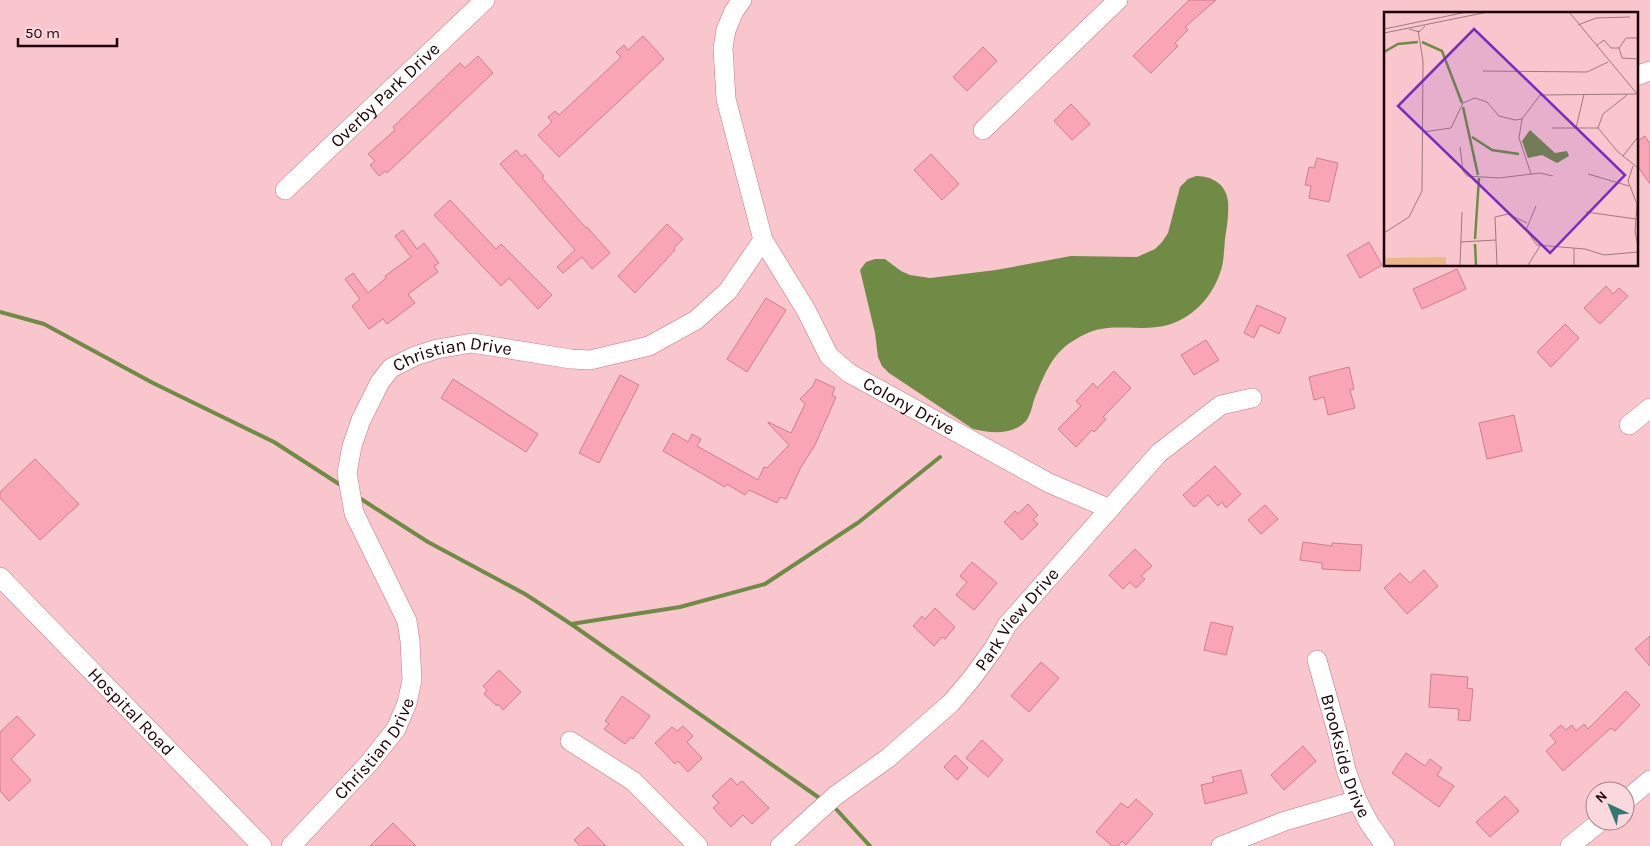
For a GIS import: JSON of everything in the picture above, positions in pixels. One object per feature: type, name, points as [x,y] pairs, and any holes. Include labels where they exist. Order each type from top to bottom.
[{"type":"street","name":"Overby Park Drive","points":[[285,190],[484,0]]},
{"type":"street","points":[[742,0],[734,11],[726,30],[723,48],[726,99],[763,240]]},
{"type":"street","points":[[983,130],[1115,1]]},
{"type":"street","points":[[1638,75],[1650,71]]},
{"type":"street","name":"Colony Drive","points":[[763,240],[806,310],[829,356],[848,373],[1049,483],[1110,508]]},
{"type":"street","name":"Christian Drive","points":[[290,846],[369,763],[396,729],[407,703],[412,680],[410,641],[406,621],[354,514],[347,474],[352,446],[360,420],[380,382],[391,368],[415,356],[437,349],[472,343],[571,359],[590,360],[649,346],[696,320],[728,292],[763,240]]},
{"type":"street","name":"Park View Drive","points":[[780,846],[836,796],[888,758],[951,703],[994,648],[1007,625],[1159,453],[1221,405],[1252,398]]},
{"type":"street","points":[[1630,425],[1650,408]]},
{"type":"street","name":"Hospital Road","points":[[0,577],[262,846]]},
{"type":"street","name":"Brookside Drive","points":[[1316,660],[1346,770],[1357,800],[1369,823],[1385,846]]},
{"type":"street","points":[[570,741],[633,781],[698,846]]},
{"type":"street","points":[[1635,793],[1650,780]]},
{"type":"street","points":[[1221,846],[1285,821],[1357,800]]},
{"type":"street","points":[[1570,846],[1589,831]]},
{"type":"shaded area","points":[[1196,176],[1213,179],[1217,182],[1227,195],[1228,201],[1224,256],[1220,273],[1211,292],[1188,316],[1168,325],[1145,328],[1105,328],[1084,335],[1065,346],[1053,360],[1044,375],[1029,417],[1020,426],[1001,432],[986,432],[973,429],[889,373],[882,366],[878,357],[875,333],[860,270],[866,262],[875,259],[885,259],[910,275],[930,278],[996,270],[1071,256],[1137,257],[1155,249],[1162,242],[1168,233],[1180,187],[1188,179]]},
{"type":"building","points":[[1189,0],[1216,0],[1185,27],[1188,30],[1175,43],[1178,46],[1151,73],[1133,56]]},
{"type":"building","points":[[643,36],[664,59],[559,157],[538,135],[552,122],[548,117],[555,111],[559,115],[621,57],[616,52],[624,45],[628,50]]},
{"type":"building","points":[[983,47],[997,61],[967,91],[953,77]]},
{"type":"building","points":[[478,56],[493,73],[387,173],[385,171],[379,176],[370,165],[375,161],[368,154],[395,130],[393,127],[460,63],[465,68]]},
{"type":"building","points":[[1071,104],[1090,124],[1072,140],[1054,121]]},
{"type":"building","points":[[1645,136],[1650,144],[1650,184],[1638,167],[1638,141]]},
{"type":"building","points":[[516,150],[522,157],[525,154],[544,176],[542,178],[610,253],[592,269],[582,257],[563,273],[557,267],[575,250],[500,164]]},
{"type":"building","points":[[931,154],[959,184],[942,200],[914,170]]},
{"type":"building","points":[[1317,158],[1338,163],[1329,202],[1309,198],[1311,186],[1305,185],[1309,167],[1314,168]]},
{"type":"building","points":[[450,200],[496,249],[501,244],[552,295],[538,309],[509,278],[501,286],[434,215]]},
{"type":"building","points":[[667,224],[683,239],[635,293],[618,276]]},
{"type":"building","points":[[403,230],[417,249],[424,243],[439,263],[434,266],[438,272],[408,294],[415,303],[387,324],[383,319],[369,329],[352,306],[360,299],[345,279],[353,273],[368,293],[386,278],[385,276],[411,257],[395,236]]},
{"type":"building","points":[[1369,242],[1382,265],[1360,278],[1347,255]]},
{"type":"building","points":[[1457,269],[1466,289],[1422,309],[1413,289]]},
{"type":"building","points":[[1606,286],[1613,294],[1619,288],[1628,296],[1600,324],[1584,308]]},
{"type":"building","points":[[766,298],[786,310],[747,372],[727,359]]},
{"type":"building","points":[[1257,305],[1286,318],[1279,334],[1260,325],[1254,338],[1244,333]]},
{"type":"building","points":[[1565,324],[1579,338],[1551,367],[1537,352]]},
{"type":"building","points":[[1206,340],[1219,360],[1194,375],[1181,355]]},
{"type":"building","points":[[1349,367],[1354,389],[1350,390],[1355,408],[1328,415],[1324,397],[1314,400],[1309,377]]},
{"type":"building","points":[[1114,371],[1131,388],[1103,417],[1106,419],[1094,432],[1092,430],[1076,447],[1058,429],[1081,406],[1076,401],[1093,383],[1097,388]]},
{"type":"building","points":[[620,375],[639,385],[599,463],[579,453]]},
{"type":"building","points":[[453,379],[538,434],[526,452],[441,398]]},
{"type":"building","points":[[816,379],[835,388],[832,395],[836,397],[815,445],[801,467],[786,499],[780,497],[777,503],[749,490],[745,495],[727,484],[725,487],[663,451],[673,433],[688,442],[692,434],[701,439],[697,446],[758,480],[764,467],[767,468],[789,445],[768,422],[791,433],[805,404],[800,399],[812,387]]},
{"type":"building","points":[[1514,415],[1522,451],[1487,459],[1479,423]]},
{"type":"building","points":[[35,459],[79,504],[40,540],[0,498],[0,492]]},
{"type":"building","points":[[1215,466],[1241,494],[1226,508],[1222,502],[1218,506],[1208,495],[1194,507],[1183,495]]},
{"type":"building","points":[[1028,504],[1038,515],[1033,520],[1038,524],[1022,540],[1004,522],[1015,511],[1018,514]]},
{"type":"building","points":[[1265,505],[1278,519],[1261,534],[1248,520]]},
{"type":"building","points":[[1303,542],[1332,546],[1332,543],[1362,545],[1360,571],[1322,569],[1322,563],[1300,560]]},
{"type":"building","points":[[1135,549],[1152,566],[1141,576],[1145,579],[1136,588],[1130,582],[1123,589],[1109,575]]},
{"type":"building","points":[[972,562],[997,583],[974,610],[956,595],[967,582],[960,576]]},
{"type":"building","points":[[1424,570],[1438,586],[1407,614],[1384,588],[1400,573],[1410,583]]},
{"type":"building","points":[[935,608],[955,627],[945,639],[942,637],[934,646],[913,626],[922,616],[925,619]]},
{"type":"building","points":[[1211,622],[1233,627],[1226,655],[1204,650]]},
{"type":"building","points":[[1650,636],[1650,666],[1635,649]]},
{"type":"building","points":[[1041,662],[1059,678],[1029,712],[1011,696]]},
{"type":"building","points":[[499,670],[521,692],[503,710],[484,694],[487,690],[483,686]]},
{"type":"building","points":[[1431,674],[1468,677],[1467,688],[1473,689],[1470,721],[1458,720],[1459,709],[1429,707]]},
{"type":"building","points":[[1626,691],[1640,705],[1615,731],[1611,728],[1563,771],[1546,751],[1556,742],[1550,735],[1561,725],[1566,730],[1572,725],[1576,731],[1584,724],[1588,729]]},
{"type":"building","points":[[622,696],[650,716],[633,739],[631,737],[625,744],[604,729],[609,724],[605,721]]},
{"type":"building","points":[[17,716],[35,735],[11,759],[31,780],[9,801],[0,791],[0,732]]},
{"type":"building","points":[[683,726],[693,736],[687,742],[702,758],[688,772],[678,761],[675,764],[655,743],[672,727],[677,731]]},
{"type":"building","points":[[982,740],[1003,760],[988,777],[966,758]]},
{"type":"building","points":[[1303,746],[1316,761],[1284,790],[1271,775]]},
{"type":"building","points":[[1406,753],[1425,766],[1430,759],[1442,768],[1437,775],[1454,786],[1439,807],[1392,773]]},
{"type":"building","points":[[955,755],[968,768],[957,780],[944,767]]},
{"type":"building","points":[[1241,770],[1247,793],[1205,804],[1201,785],[1214,782],[1212,777]]},
{"type":"building","points":[[731,778],[737,785],[742,781],[769,808],[752,824],[743,815],[731,827],[713,808],[719,803],[712,796]]},
{"type":"building","points":[[1505,796],[1519,811],[1490,837],[1476,822]]},
{"type":"building","points":[[1136,799],[1153,814],[1126,845],[1122,841],[1118,846],[1112,846],[1096,832],[1121,803],[1128,808]]},
{"type":"building","points":[[393,823],[416,846],[370,846]]},
{"type":"building","points":[[588,827],[606,846],[580,846],[574,840]]},
{"type":"waterway","points":[[0,312],[44,324],[153,383],[274,442],[339,484]]},
{"type":"waterway","points":[[571,624],[680,607],[765,584],[859,522],[940,457]]},
{"type":"waterway","points":[[361,499],[428,542],[525,594],[571,624],[818,797]]},
{"type":"waterway","points":[[836,809],[870,846]]}]
